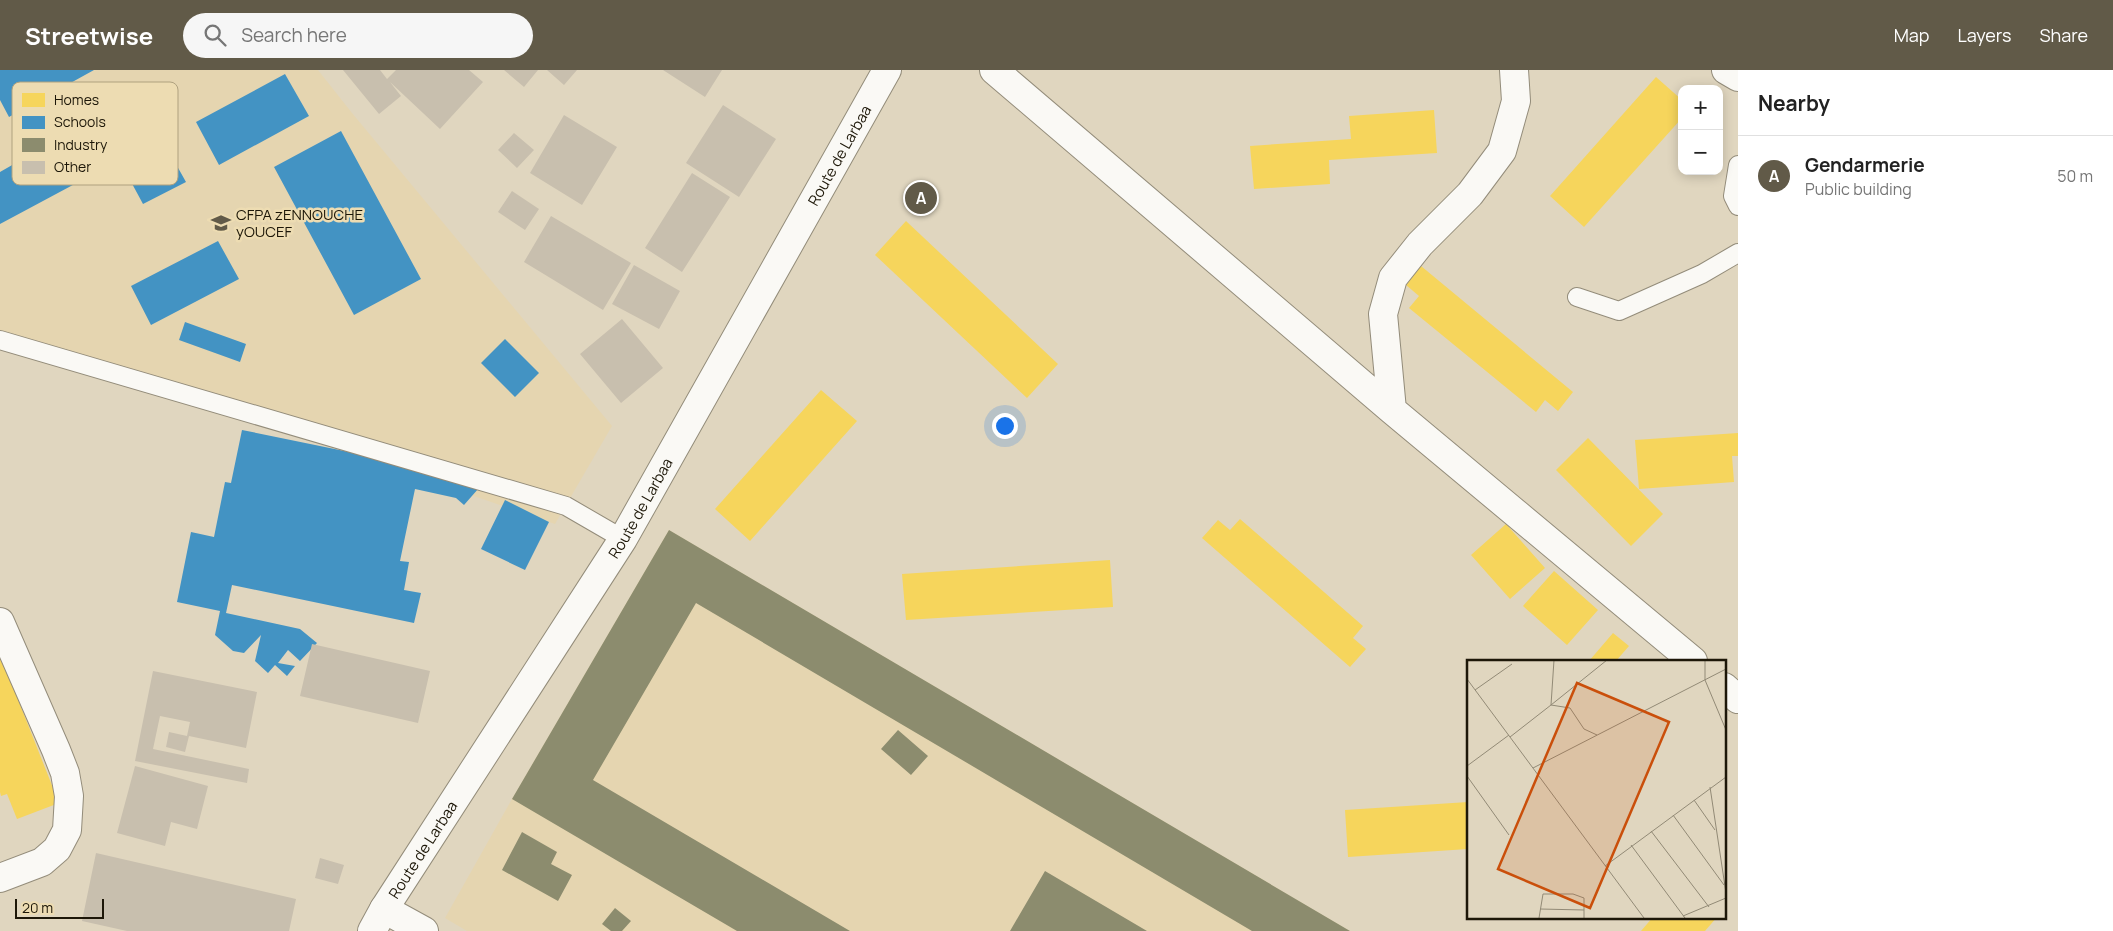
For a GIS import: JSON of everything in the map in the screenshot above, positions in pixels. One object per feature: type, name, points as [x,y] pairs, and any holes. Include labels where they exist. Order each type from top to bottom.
[{"type":"street","name":"Route de Larbaa","points":[[378,920],[623,539],[887,70]]},
{"type":"street","points":[[994,70],[1392,410],[1692,660]]},
{"type":"street","points":[[1392,410],[1383,314],[1393,278],[1420,244],[1470,194],[1502,151],[1516,101],[1514,70]]},
{"type":"street","points":[[1726,70],[1738,77]]},
{"type":"street","points":[[0,622],[65,772],[69,796],[67,830],[57,849],[42,862],[0,878]]},
{"type":"street","points":[[1726,689],[1738,699]]},
{"type":"street","points":[[378,920],[424,931]]},
{"type":"lane","points":[[1738,165],[1733,196],[1738,206]]},
{"type":"lane","points":[[1577,297],[1619,311],[1702,274],[1738,253]]},
{"type":"lane","points":[[0,340],[566,506],[623,539]]},
{"type":"shaded area","name":"CFPA zENNOUCHE yOUCEF","points":[[0,70],[318,70],[612,426],[555,524],[0,332]]},
{"type":"shaded area","points":[[669,530],[1350,931],[467,931],[445,918]]},
{"type":"building: Homes","points":[[1656,77],[1678,96],[1678,122],[1584,227],[1550,196]]},
{"type":"building: Homes","points":[[1434,110],[1437,153],[1329,160],[1330,184],[1254,189],[1250,146],[1351,139],[1349,116]]},
{"type":"building: Homes","points":[[906,221],[1058,364],[1027,398],[875,255]]},
{"type":"building: Homes","points":[[1421,266],[1573,392],[1558,411],[1545,400],[1536,412],[1409,308],[1419,296],[1406,285]]},
{"type":"building: Homes","points":[[821,390],[857,421],[750,541],[715,509]]},
{"type":"building: Homes","points":[[1738,433],[1738,456],[1732,456],[1734,482],[1639,489],[1635,440]]},
{"type":"building: Homes","points":[[1588,438],[1663,514],[1631,546],[1556,470]]},
{"type":"building: Homes","points":[[1240,519],[1363,626],[1353,638],[1366,649],[1350,667],[1202,538],[1218,520],[1230,530]]},
{"type":"building: Homes","points":[[1506,524],[1545,568],[1510,599],[1471,555]]},
{"type":"building: Homes","points":[[1110,560],[1113,607],[906,620],[902,574]]},
{"type":"building: Homes","points":[[1554,571],[1598,610],[1567,645],[1523,606]]},
{"type":"building: Homes","points":[[1613,633],[1629,646],[1617,660],[1590,660]]},
{"type":"building: Homes","points":[[0,654],[59,803],[17,819],[7,794],[1,796],[0,792]]},
{"type":"building: Homes","points":[[1467,802],[1467,849],[1348,857],[1345,810]]},
{"type":"building: Homes","points":[[1652,918],[1716,918],[1705,931],[1641,931]]},
{"type":"building: Schools","points":[[0,70],[94,70],[72,82],[12,82],[12,115],[9,117],[0,100]]},
{"type":"building: Schools","points":[[285,74],[309,116],[219,165],[196,122]]},
{"type":"building: Schools","points":[[341,131],[421,279],[354,315],[274,167]]},
{"type":"building: Schools","points":[[12,165],[12,185],[73,185],[0,224],[0,172]]},
{"type":"building: Schools","points":[[178,168],[186,182],[143,204],[133,185],[178,185]]},
{"type":"building: Schools","points":[[218,241],[239,279],[151,325],[131,286]]},
{"type":"building: Schools","points":[[185,322],[246,344],[240,362],[179,340]]},
{"type":"building: Schools","points":[[505,339],[539,373],[515,397],[481,363]]},
{"type":"building: Schools","points":[[242,430],[486,480],[464,505],[456,498],[415,489],[400,561],[409,562],[404,590],[421,593],[414,623],[232,585],[226,613],[300,629],[317,643],[300,661],[288,650],[278,663],[295,666],[287,676],[275,665],[268,673],[255,661],[261,635],[244,653],[233,651],[215,635],[220,611],[177,602],[191,532],[214,537],[225,482],[231,483]]},
{"type":"building: Schools","points":[[505,500],[549,522],[525,570],[481,549]]},
{"type":"building: Industry","points":[[669,530],[1350,931],[1252,931],[696,603],[593,780],[850,931],[737,931],[512,799]]},
{"type":"building: Industry","points":[[898,730],[928,756],[911,775],[881,749]]},
{"type":"building: Industry","points":[[522,832],[557,852],[551,864],[572,875],[558,901],[502,870]]},
{"type":"building: Industry","points":[[1045,871],[1147,931],[1010,931]]},
{"type":"building: Industry","points":[[615,908],[631,921],[622,931],[611,931],[602,924]]},
{"type":"building: Other","points":[[343,70],[380,70],[387,79],[396,70],[469,70],[483,82],[440,129],[390,82],[401,96],[379,114]]},
{"type":"building: Other","points":[[504,70],[538,70],[524,87]]},
{"type":"building: Other","points":[[547,70],[577,70],[564,85]]},
{"type":"building: Other","points":[[663,70],[722,70],[705,97]]},
{"type":"building: Other","points":[[723,105],[776,139],[739,197],[686,163]]},
{"type":"building: Other","points":[[564,115],[617,147],[582,205],[530,173]]},
{"type":"building: Other","points":[[514,133],[534,150],[517,168],[498,150]]},
{"type":"building: Other","points":[[692,173],[730,197],[682,272],[645,248]]},
{"type":"building: Other","points":[[512,191],[539,209],[525,230],[498,212]]},
{"type":"building: Other","points":[[551,216],[631,263],[603,310],[524,262]]},
{"type":"building: Other","points":[[634,265],[680,291],[659,329],[612,304]]},
{"type":"building: Other","points":[[622,319],[663,368],[621,403],[580,354]]},
{"type":"building: Other","points":[[312,644],[430,671],[418,723],[300,696]]},
{"type":"building: Other","points":[[153,671],[257,692],[246,748],[189,736],[185,752],[166,747],[169,732],[187,736],[190,722],[160,716],[153,749],[249,769],[247,783],[135,761]]},
{"type":"building: Other","points":[[135,766],[208,786],[197,829],[171,822],[165,846],[117,833]]},
{"type":"building: Other","points":[[96,853],[296,899],[289,931],[127,931],[82,921]]},
{"type":"building: Other","points":[[320,858],[344,865],[338,884],[315,878]]},
{"type":"place","name":"Gendarmerie","points":[[921,198]]},
{"type":"place","name":"CFPA zENNOUCHE yOUCEF","points":[[221,223]]}]
